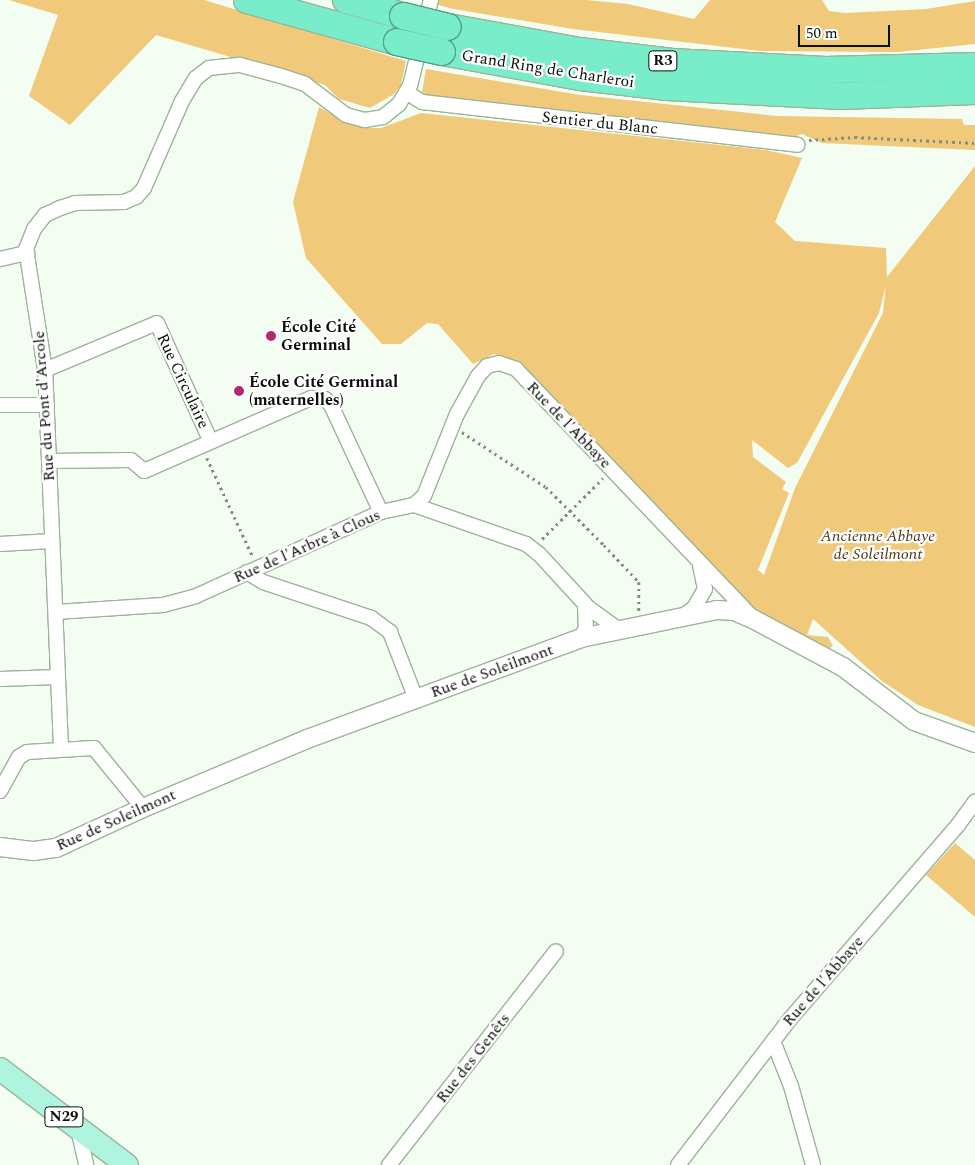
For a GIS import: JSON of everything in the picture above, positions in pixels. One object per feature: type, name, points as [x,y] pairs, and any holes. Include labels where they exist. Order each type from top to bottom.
[{"type":"highway","name":"Grand Ring de Charleroi","points":[[248,0],[397,42],[580,77],[677,87],[841,96],[975,91]]},
{"type":"highway","name":"Grand Ring de Charleroi","points":[[346,0],[448,27],[580,51],[672,62],[769,68],[880,70],[975,66]]},
{"type":"highway","points":[[880,70],[975,51]]},
{"type":"main road","name":"N29","points":[[0,1069],[117,1160]]},
{"type":"street","name":"Rue du Pont d'Arcole","points":[[61,748],[45,370],[27,253],[34,229],[45,215],[75,204],[124,202],[136,197],[144,188],[182,101],[196,78],[209,68],[240,65],[305,84],[346,115],[374,120],[392,110],[406,92],[431,0]]},
{"type":"street","name":"Sentier du Blanc","points":[[406,92],[422,102],[798,145]]},
{"type":"street","points":[[0,259],[27,253]]},
{"type":"street","name":"Rue Circulaire","points":[[45,370],[156,323],[205,442]]},
{"type":"street","name":"Rue de l'Abbaye","points":[[414,506],[424,496],[452,425],[478,376],[487,366],[499,363],[516,370],[753,619]]},
{"type":"street","name":"Rue Circulaire","points":[[49,461],[131,460],[144,471],[205,442],[311,398],[325,399],[330,405],[381,512]]},
{"type":"street","points":[[0,405],[47,405]]},
{"type":"street","name":"Rue de l'Arbre à Clous","points":[[56,612],[163,605],[196,596],[381,512],[414,506],[526,544],[536,552],[586,606],[618,629]]},
{"type":"street","points":[[0,544],[52,541]]},
{"type":"street","points":[[682,616],[694,608],[705,589],[697,560]]},
{"type":"street","points":[[252,570],[263,582],[371,618],[390,632],[416,699]]},
{"type":"street","points":[[581,638],[586,628],[586,606]]},
{"type":"street","name":"Rue de Soleilmont","points":[[0,847],[34,851],[56,848],[143,808],[308,739],[581,638],[639,624],[717,610],[734,611],[753,619],[843,667],[914,721],[975,743]]},
{"type":"street","points":[[0,680],[58,677]]},
{"type":"street","points":[[0,791],[19,757],[27,752],[61,748],[94,748],[143,808]]},
{"type":"street","name":"Rue de l'Abbaye","points":[[678,1165],[773,1041],[975,802]]},
{"type":"street","name":"Rue des Genêts","points":[[389,1165],[556,951]]},
{"type":"street","points":[[773,1041],[791,1086],[813,1165]]},
{"type":"street","points":[[78,1128],[86,1165]]},
{"type":"street","points":[[90,1165],[94,1159],[117,1160]]},
{"type":"path","points":[[798,145],[818,138],[975,143]]},
{"type":"path","points":[[452,425],[546,487],[639,582],[639,624]]},
{"type":"path","points":[[205,442],[252,570]]},
{"type":"path","points":[[536,552],[538,543],[612,470]]},
{"type":"green space","points":[[9,0],[204,0],[406,61],[401,85],[394,94],[370,108],[339,99],[325,85],[156,35],[70,125],[29,96],[58,15]]},
{"type":"green space","points":[[439,0],[586,0],[628,4],[694,19],[710,0],[822,0],[829,11],[845,13],[926,9],[975,1],[975,44],[898,52],[760,51],[573,29],[454,9],[438,5]]},
{"type":"green space","points":[[426,69],[580,95],[777,116],[962,119],[964,125],[975,125],[975,150],[822,143],[802,134],[790,138],[430,97],[422,92]]},
{"type":"green space","name":"Ancienne Abbaye de Soleilmont","points":[[319,107],[348,123],[366,128],[381,128],[421,113],[766,150],[802,158],[775,222],[795,241],[886,248],[887,277],[975,166],[975,727],[918,705],[882,681],[813,619],[807,635],[828,637],[833,646],[825,651],[760,617],[509,359],[494,354],[473,364],[438,324],[427,323],[401,344],[382,344],[306,258],[293,202]],"holes":[[[886,285],[883,313],[795,488],[764,575],[758,570],[789,493],[782,489],[786,482],[753,457],[752,440],[788,468],[797,463],[879,313]]]},
{"type":"green space","points":[[955,843],[975,860],[975,917],[926,875]]},
{"type":"place","name":"École Cité Germinal","points":[[271,336]]},
{"type":"place","name":"École Cité Germinal (maternelles)","points":[[239,391]]}]
